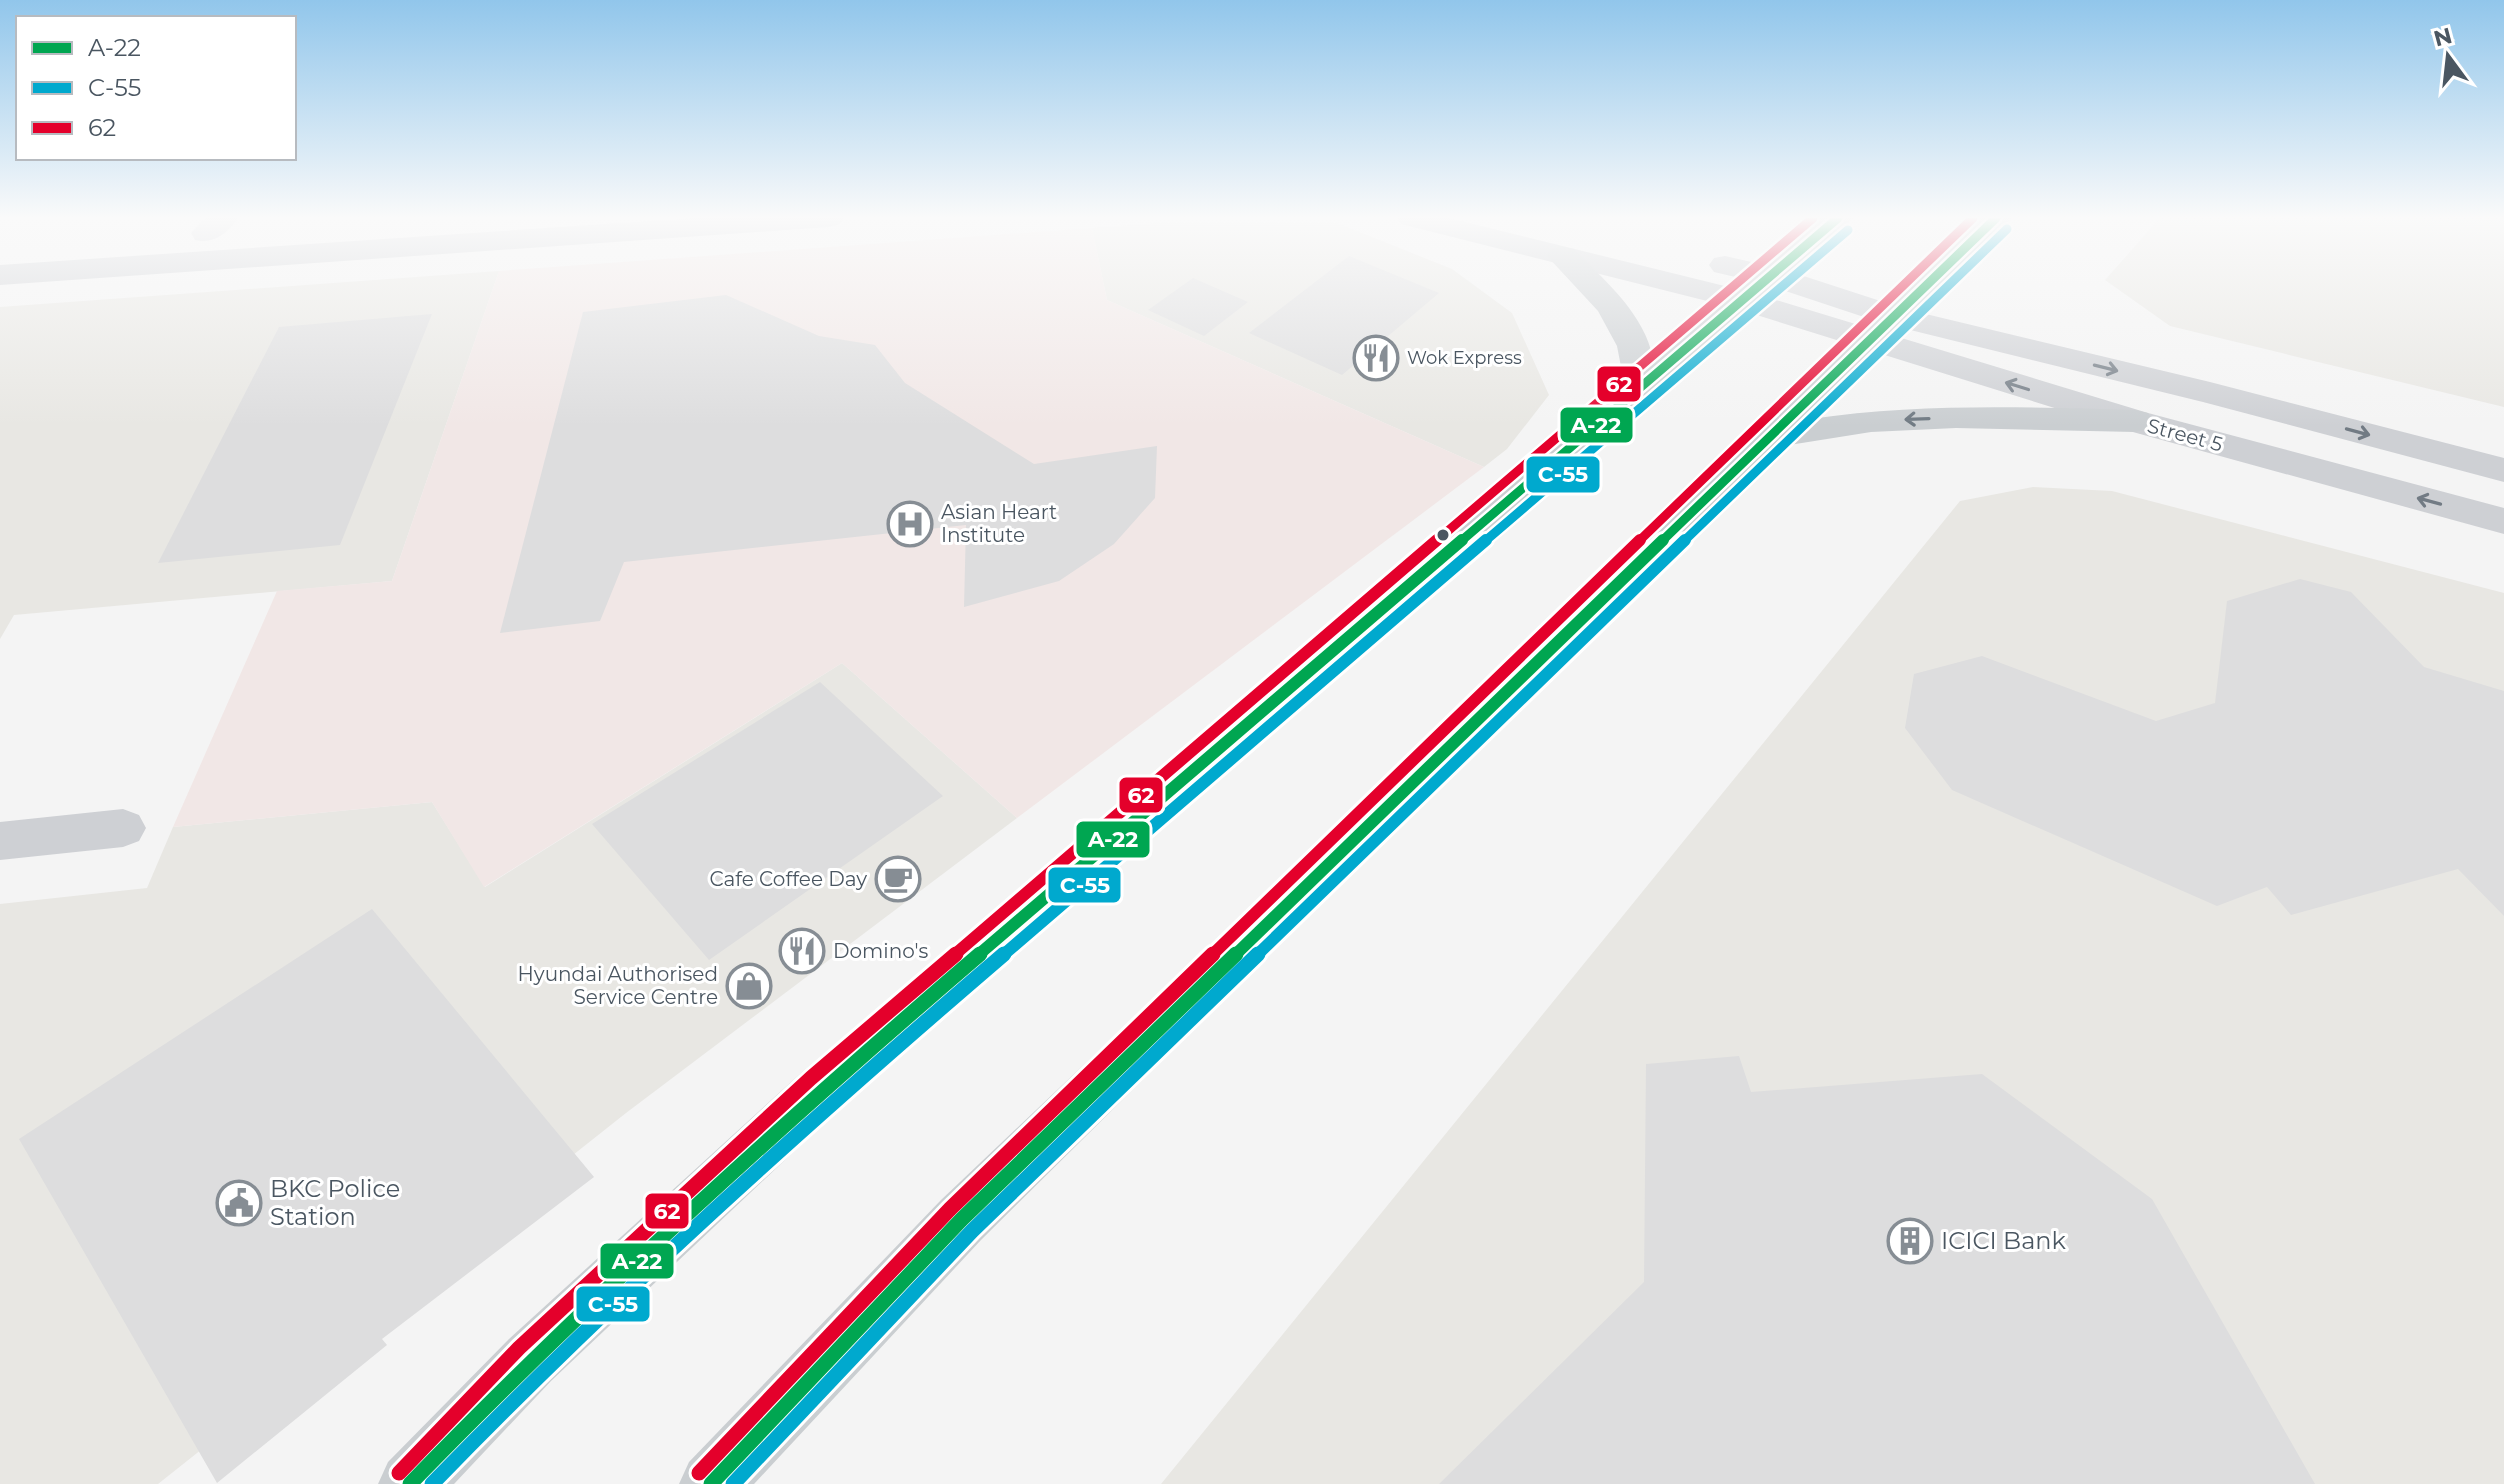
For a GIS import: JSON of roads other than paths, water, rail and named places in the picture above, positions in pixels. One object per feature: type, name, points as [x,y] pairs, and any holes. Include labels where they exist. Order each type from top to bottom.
[{"type":"main road","points":[[1591,287],[1618,317],[1634,346],[1642,387]]},
{"type":"main road","points":[[711,1484],[961,1220],[1924,287]]},
{"type":"main road","points":[[410,1484],[530,1360],[814,1096],[1756,288]]},
{"type":"main road","points":[[1771,436],[1871,421],[1956,417],[2135,421]]},
{"type":"street","points":[[1751,287],[1881,329],[2210,393],[2504,470]]},
{"type":"street","name":"Street 5","points":[[1881,329],[2135,421],[2504,521]]},
{"type":"street","points":[[0,841],[123,828]]},
{"type":"place","name":"Wok Express","points":[[1376,358]]},
{"type":"place","name":"Asian Heart Institute","points":[[910,524]]},
{"type":"place","name":"Cafe Coffee Day","points":[[898,879]]},
{"type":"place","name":"Domino's","points":[[802,951]]},
{"type":"place","name":"Hyundai Authorised Service Centre","points":[[749,986]]},
{"type":"place","name":"BKC Police Station","points":[[239,1203]]},
{"type":"place","name":"ICICI Bank","points":[[1910,1241]]}]
